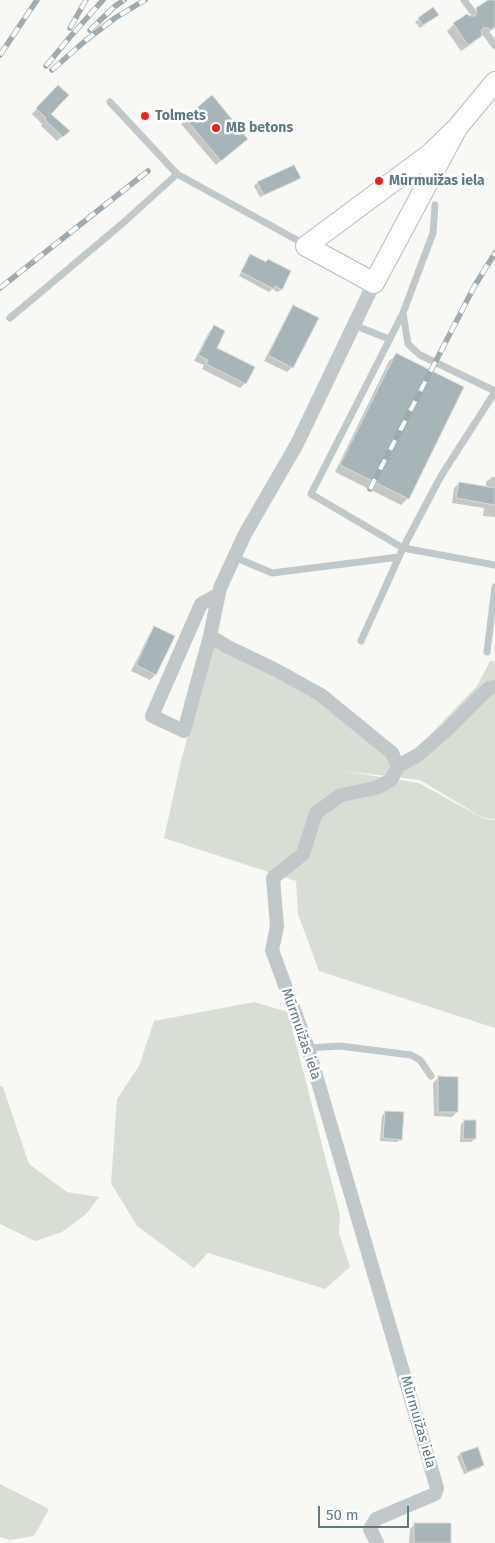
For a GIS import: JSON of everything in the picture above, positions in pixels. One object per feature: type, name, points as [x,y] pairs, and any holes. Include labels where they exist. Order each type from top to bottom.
[{"type":"street","points":[[374,284],[306,246],[430,154],[457,128],[495,82]]},
{"type":"street","points":[[218,594],[201,604],[152,716],[184,731],[210,636],[220,588],[245,534],[297,444],[374,284],[457,128]]},
{"type":"street","points":[[210,636],[321,695],[392,753],[398,766],[418,755],[447,730],[489,688],[495,687]]},
{"type":"street","name":"Mūrmuižas iela","points":[[378,1543],[370,1529],[376,1519],[435,1494],[437,1488],[308,1048],[272,950],[277,926],[273,878],[303,854],[316,813],[341,796],[376,788],[391,780],[398,766]]},
{"type":"lane","points":[[464,0],[472,11]]},
{"type":"lane","points":[[486,33],[495,46]]},
{"type":"lane","points":[[110,102],[177,174],[306,246]]},
{"type":"lane","points":[[10,318],[123,223],[177,174]]},
{"type":"lane","points":[[435,205],[433,233],[403,313],[311,494],[403,548],[495,565]]},
{"type":"lane","points":[[361,641],[403,548],[441,476],[495,391],[420,355],[408,344],[403,313]]},
{"type":"lane","points":[[354,325],[389,339]]},
{"type":"lane","points":[[234,558],[272,573],[399,557]]},
{"type":"lane","points":[[487,652],[495,587]]},
{"type":"lane","points":[[308,1048],[340,1046],[411,1055],[420,1060],[431,1076]]},
{"type":"shaded area","points":[[215,643],[313,692],[406,760],[477,686],[490,661],[495,661],[495,819],[483,818],[420,780],[343,771],[419,783],[484,819],[495,820],[495,1028],[319,971],[298,914],[296,881],[164,838],[181,761],[210,653]]},
{"type":"shaded area","points":[[254,1002],[288,1012],[340,1215],[339,1233],[350,1267],[325,1289],[208,1253],[194,1268],[137,1226],[111,1183],[117,1099],[139,1066],[154,1021]]},
{"type":"shaded area","points":[[0,1086],[3,1087],[29,1164],[67,1192],[99,1197],[86,1214],[62,1232],[35,1241],[0,1224]]},
{"type":"shaded area","points":[[0,1484],[49,1509],[34,1536],[10,1540],[0,1537]]},
{"type":"building","points":[[488,0],[495,0],[495,27],[491,30],[483,28],[481,31],[482,36],[468,45],[453,23],[467,14],[475,16],[477,13],[476,8]]},
{"type":"building","points":[[433,7],[439,15],[423,25],[418,18]]},
{"type":"building","points":[[58,85],[69,95],[51,114],[70,131],[63,137],[45,120],[46,118],[36,108]]},
{"type":"building","name":"MB betons","points":[[212,95],[248,139],[221,161],[185,118]]},
{"type":"building","points":[[294,165],[301,178],[264,195],[257,182]]},
{"type":"building","points":[[250,254],[266,262],[268,259],[291,271],[282,290],[275,286],[274,289],[241,272]]},
{"type":"building","points":[[293,305],[319,318],[293,368],[268,355]]},
{"type":"building","points":[[214,325],[225,331],[217,348],[255,367],[246,384],[206,364],[208,360],[198,355]]},
{"type":"building","points":[[396,353],[464,387],[409,499],[340,465]]},
{"type":"building","points":[[459,482],[495,488],[495,505],[456,498]]},
{"type":"building","points":[[154,626],[175,636],[156,675],[136,665]]},
{"type":"building","points":[[438,1076],[458,1077],[458,1112],[438,1112]]},
{"type":"building","points":[[385,1111],[404,1112],[402,1140],[383,1138]]},
{"type":"building","points":[[464,1120],[476,1120],[476,1139],[463,1139]]},
{"type":"building","points":[[478,1447],[484,1465],[467,1472],[460,1453]]},
{"type":"building","points":[[414,1523],[451,1523],[451,1543],[414,1543]]},
{"type":"railway","points":[[0,55],[37,0]]},
{"type":"railway","points":[[70,28],[86,0]]},
{"type":"railway","points":[[46,66],[103,0]]},
{"type":"railway","points":[[90,30],[124,0]]},
{"type":"railway","points":[[52,70],[115,18],[145,0]]},
{"type":"railway","points":[[0,288],[148,171]]},
{"type":"railway","points":[[370,489],[474,287],[495,253]]},
{"type":"place","name":"Tolmets","points":[[145,116]]},
{"type":"place","name":"MB betons","points":[[216,128]]},
{"type":"place","name":"Mūrmuižas iela","points":[[379,181]]}]
